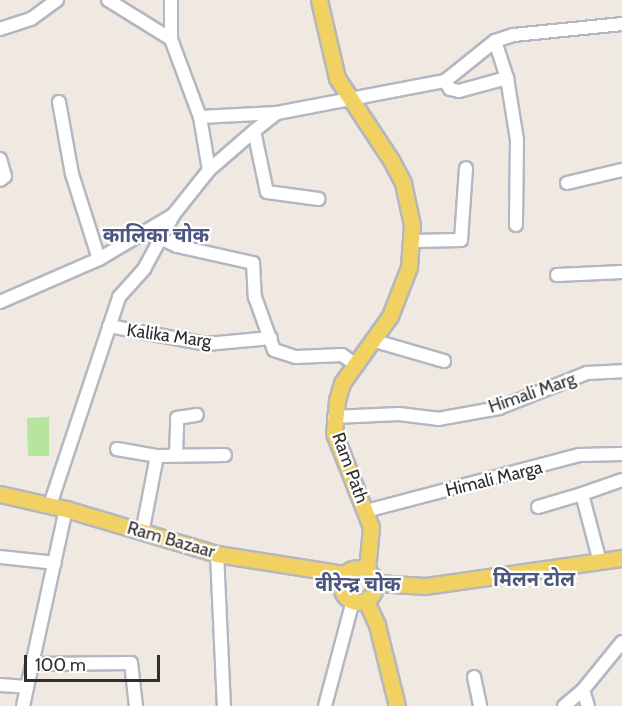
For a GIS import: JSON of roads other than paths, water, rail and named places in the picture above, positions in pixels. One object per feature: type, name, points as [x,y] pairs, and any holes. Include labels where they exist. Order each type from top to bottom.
[{"type":"main road","points":[[319,0],[337,78],[403,183],[413,241],[402,287],[375,341]]},
{"type":"main road","name":"Ram Path","points":[[367,570],[372,534],[366,511],[334,433],[334,417],[342,383],[375,341]]},
{"type":"main road","name":"Ram Bazaar","points":[[0,494],[66,509],[217,554],[345,574]]},
{"type":"main road","points":[[376,583],[425,586],[622,558]]},
{"type":"main road","points":[[359,601],[374,594],[376,583],[367,570],[355,568],[345,574],[341,589],[359,601],[377,625],[397,706]]},
{"type":"street","points":[[0,29],[31,19],[57,0]]},
{"type":"street","points":[[108,0],[171,39]]},
{"type":"street","points":[[171,0],[171,39],[200,117],[209,170]]},
{"type":"street","points":[[200,117],[277,113],[445,81],[495,41],[514,35],[622,24]]},
{"type":"street","points":[[495,41],[507,78],[517,140],[516,225]]},
{"type":"street","points":[[445,81],[450,89],[459,91],[507,78]]},
{"type":"street","points":[[59,102],[72,174],[99,259]]},
{"type":"street","points":[[50,505],[119,297],[144,269],[174,214],[209,170],[277,113]]},
{"type":"street","points":[[254,131],[267,192],[319,199]]},
{"type":"street","points":[[413,241],[461,240],[466,168]]},
{"type":"street","points":[[567,183],[622,170]]},
{"type":"street","points":[[0,302],[99,259],[174,214]]},
{"type":"street","points":[[145,231],[160,240],[253,263],[255,297],[274,350],[284,356],[342,355],[355,364]]},
{"type":"street","points":[[557,275],[622,272]]},
{"type":"street","name":"Kalika Marg","points":[[109,326],[207,344],[270,338]]},
{"type":"street","points":[[375,341],[444,361]]},
{"type":"street","name":"Himali Marg","points":[[334,417],[399,414],[438,419],[499,408],[587,373],[622,371]]},
{"type":"street","points":[[176,455],[177,418],[197,415]]},
{"type":"street","points":[[117,449],[157,456],[225,455]]},
{"type":"street","name":"Himali Marga","points":[[366,511],[580,455],[622,454]]},
{"type":"street","points":[[142,533],[157,456]]},
{"type":"street","points":[[538,507],[622,480]]},
{"type":"street","points":[[582,494],[600,562]]},
{"type":"street","points":[[23,706],[66,509]]},
{"type":"street","points":[[217,554],[224,706]]},
{"type":"street","points":[[0,557],[55,563]]},
{"type":"street","points":[[325,706],[359,601]]},
{"type":"street","points":[[564,706],[583,690],[622,642]]},
{"type":"street","points":[[33,664],[131,663],[136,706]]},
{"type":"street","points":[[474,677],[480,706]]},
{"type":"street","points":[[0,685],[27,687]]},
{"type":"street","points":[[583,690],[588,706]]},
{"type":"district","name":"कालिका चोक","points":[[156,235]]},
{"type":"district","name":"मिलन टोल","points":[[534,579]]},
{"type":"district","name":"वीरेन्द्र चोक","points":[[358,584]]}]
